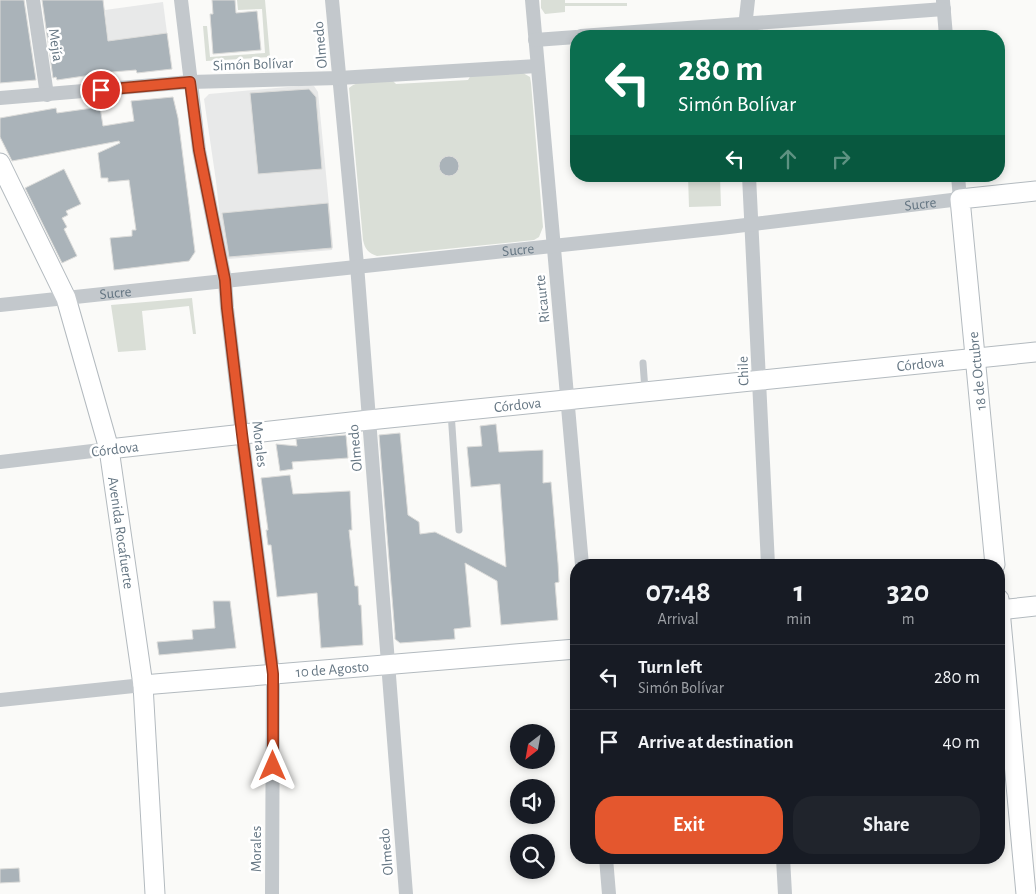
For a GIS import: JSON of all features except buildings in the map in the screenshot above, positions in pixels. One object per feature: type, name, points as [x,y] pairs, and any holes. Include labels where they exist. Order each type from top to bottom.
[{"type":"street","name":"Mejía","points":[[33,0],[47,95]]},
{"type":"street","name":"Morales","points":[[181,0],[199,150],[225,280],[242,434],[273,674],[272,894]]},
{"type":"street","name":"Olmedo","points":[[332,0],[357,266],[406,894]]},
{"type":"street","name":"Ricaurte","points":[[532,0],[581,559]]},
{"type":"street","points":[[748,0],[745,30],[944,5],[946,30]]},
{"type":"street","points":[[535,40],[570,37]]},
{"type":"street","name":"Simón Bolívar","points":[[0,98],[190,82],[339,78],[538,66]]},
{"type":"street","name":"Avenida Rocafuerte","points":[[0,163],[66,298],[109,449],[143,685],[155,894]]},
{"type":"street","name":"Chile","points":[[749,182],[768,559]]},
{"type":"street","name":"18 de Octubre","points":[[959,182],[994,559]]},
{"type":"street","name":"Sucre","points":[[0,305],[553,246],[1036,191]]},
{"type":"street","name":"Córdova","points":[[0,462],[369,420],[1036,352]]},
{"type":"street","points":[[1005,606],[1036,606]]},
{"type":"street","name":"10 de Agosto","points":[[0,700],[143,685],[570,650]]},
{"type":"street","points":[[1005,670],[1026,894]]},
{"type":"street","points":[[606,864],[609,894]]},
{"type":"street","points":[[783,864],[785,894]]},
{"type":"lane","points":[[643,363],[645,391]]},
{"type":"lane","points":[[451,412],[460,530]]},
{"type":"shaded area","points":[[237,0],[265,0],[270,57],[206,61],[203,26],[207,26],[210,57],[265,53],[262,9],[238,10]]},
{"type":"shaded area","points":[[541,0],[565,0],[565,3],[627,3],[627,6],[565,6],[565,12],[545,14],[541,8]]},
{"type":"shaded area","points":[[163,2],[167,33],[108,41],[105,10]]},
{"type":"shaded area","points":[[523,73],[530,77],[531,83],[543,227],[539,237],[534,240],[377,256],[369,252],[363,240],[349,88],[358,83],[369,81],[392,80],[396,84],[468,80],[471,75]]},
{"type":"shaded area","points":[[314,86],[318,92],[332,250],[229,259],[224,254],[204,99],[209,94]]},
{"type":"shaded area","points":[[688,182],[720,182],[721,206],[689,207]]},
{"type":"shaded area","points":[[192,298],[196,334],[193,334],[189,306],[142,311],[146,350],[118,352],[111,305]]},
{"type":"route","points":[[101,90],[190,82],[199,150],[225,280],[242,434],[273,674],[273,766]]}]
